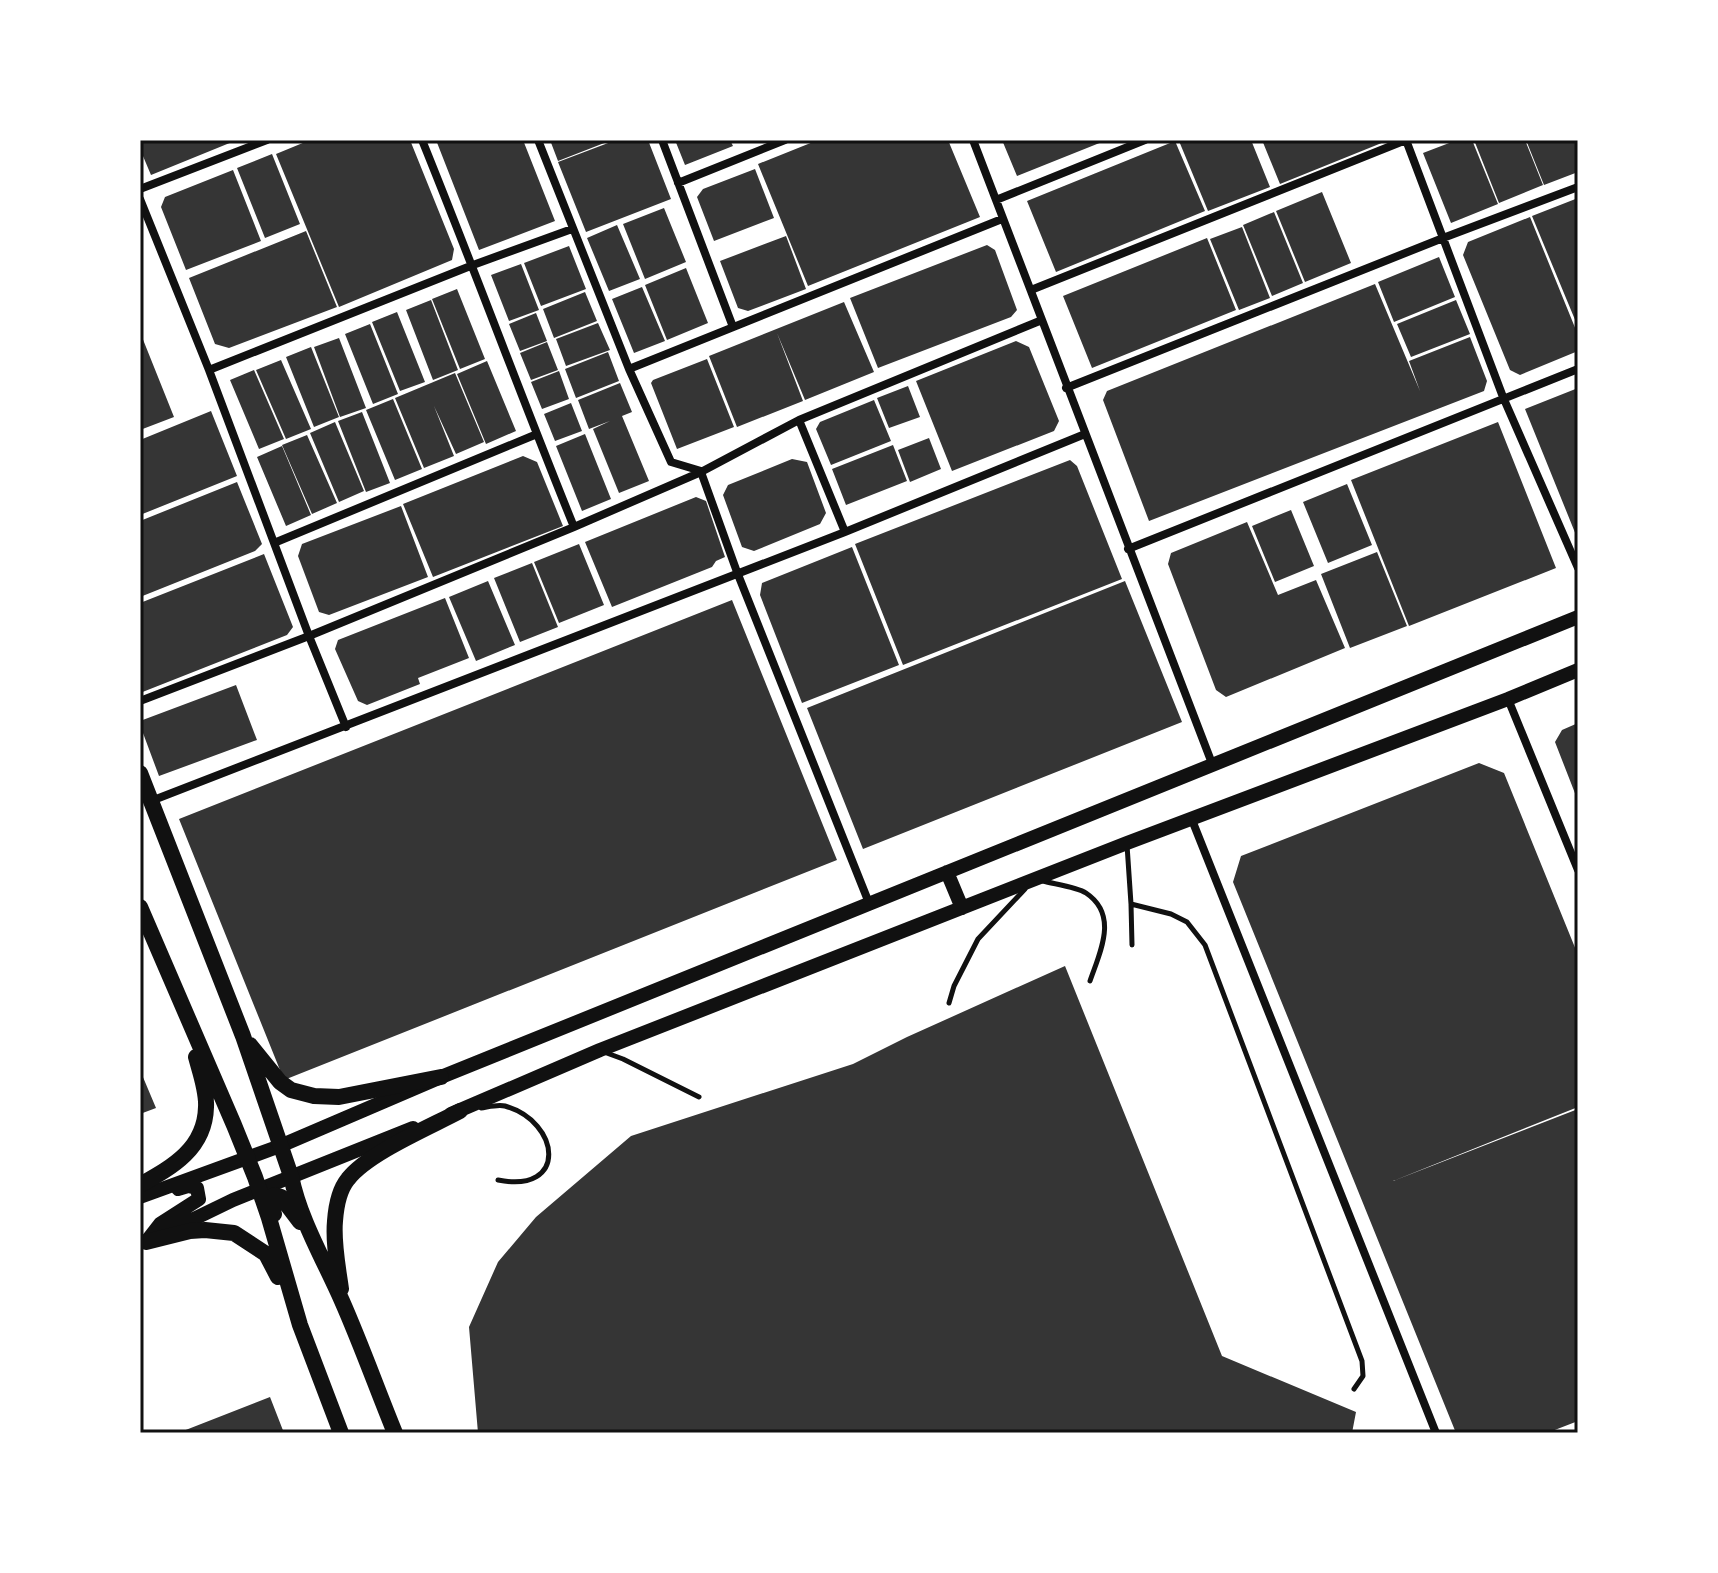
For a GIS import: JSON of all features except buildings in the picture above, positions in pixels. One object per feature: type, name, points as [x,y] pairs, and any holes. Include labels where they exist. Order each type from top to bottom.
[{"type":"main road","points":[[140,1197],[280,1146],[441,1077],[1578,617]]},
{"type":"main road","points":[[143,1243],[233,1200],[460,1111],[600,1050],[1578,670]]},
{"type":"main road","points":[[140,773],[243,1036],[294,1192],[395,1433]]},
{"type":"main road","points":[[947,872],[962,908]]},
{"type":"main road","points":[[140,907],[259,1190],[300,1325]]},
{"type":"main road","points":[[140,1185],[184,1158],[202,1128],[206,1106],[189,1020]]},
{"type":"main road","points":[[243,1036],[280,1082],[291,1090],[314,1096],[339,1097],[441,1077]]},
{"type":"main road","points":[[343,1303],[334,1222],[346,1181],[385,1151],[460,1111]]},
{"type":"main road","points":[[140,1197],[188,1186],[197,1188],[199,1199],[160,1224],[143,1243]]},
{"type":"main road","points":[[278,1247],[269,1201],[274,1195],[281,1197],[315,1243]]},
{"type":"main road","points":[[143,1243],[190,1231],[220,1231],[237,1234],[266,1254],[300,1325],[341,1433]]},
{"type":"street","points":[[140,189],[267,140]]},
{"type":"street","points":[[422,140],[574,527]]},
{"type":"street","points":[[538,140],[629,369],[671,462],[701,472]]},
{"type":"street","points":[[662,140],[733,327]]},
{"type":"street","points":[[678,183],[785,140]]},
{"type":"street","points":[[973,140],[1213,766]]},
{"type":"street","points":[[996,200],[1145,140]]},
{"type":"street","points":[[1031,290],[1406,140],[1503,397],[1578,568]]},
{"type":"street","points":[[1066,388],[1578,187]]},
{"type":"street","points":[[140,199],[346,727]]},
{"type":"street","points":[[629,369],[1002,219]]},
{"type":"street","points":[[209,370],[572,229]]},
{"type":"street","points":[[140,701],[309,636],[574,527],[701,472],[799,420],[1042,320]]},
{"type":"street","points":[[1128,549],[1578,369]]},
{"type":"street","points":[[799,420],[845,532]]},
{"type":"street","points":[[274,543],[537,434]]},
{"type":"street","points":[[151,801],[845,532],[1085,434]]},
{"type":"street","points":[[701,472],[737,572],[869,903]]},
{"type":"street","points":[[1508,699],[1578,870]]},
{"type":"street","points":[[1192,820],[1436,1433]]},
{"type":"lane","points":[[1127,843],[1132,945]]},
{"type":"lane","points":[[949,1003],[954,986],[978,939],[1035,879],[1085,892],[1101,909],[1106,925],[1090,981]]},
{"type":"lane","points":[[1131,904],[1171,914],[1187,922],[1205,945],[1362,1361],[1363,1376],[1354,1389]]},
{"type":"lane","points":[[600,1050],[699,1097]]},
{"type":"lane","points":[[460,1111],[503,1105],[525,1116],[543,1131],[548,1143],[546,1167],[533,1181],[513,1183],[498,1180]]}]
